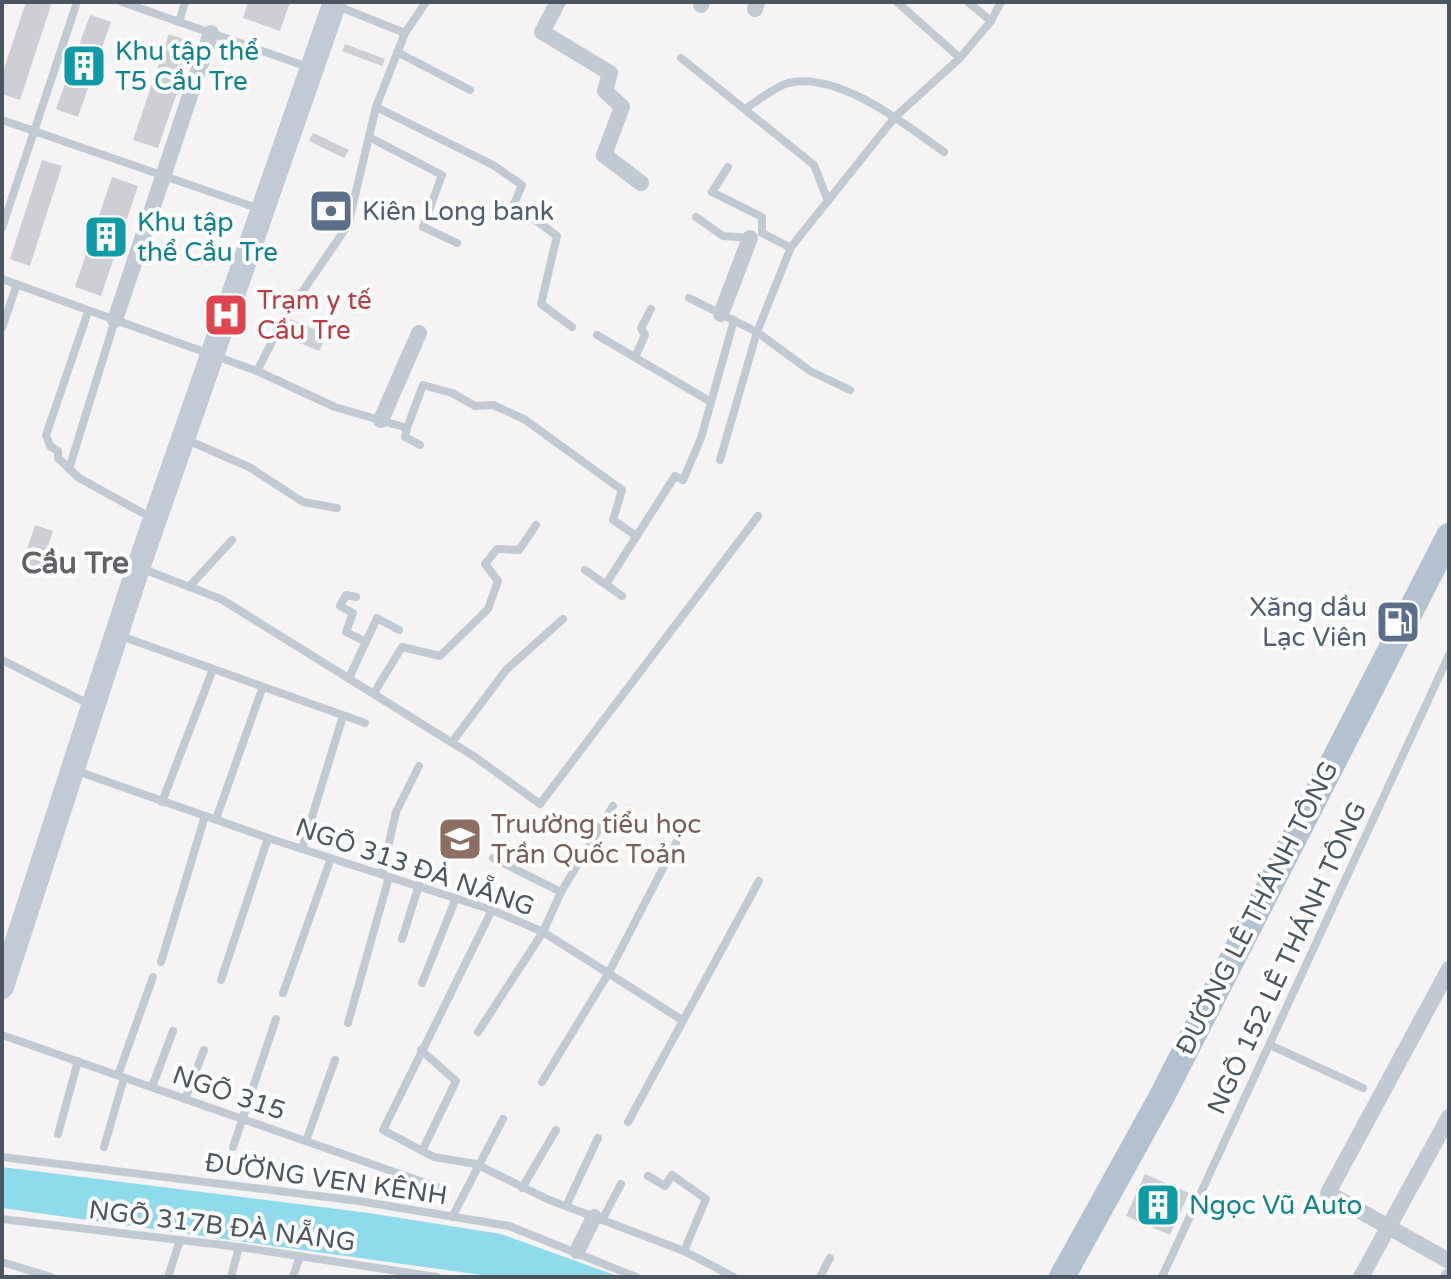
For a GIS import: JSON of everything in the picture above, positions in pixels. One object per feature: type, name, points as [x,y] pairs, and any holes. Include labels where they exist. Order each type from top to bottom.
[{"type":"main road","points":[[2,987],[7,958],[138,568],[335,4]]},
{"type":"main road","name":"ĐƯỜNG LÊ THÁNH TÔNG","points":[[1062,1277],[1161,1098],[1449,536]]},
{"type":"street","points":[[558,2],[542,32],[610,73],[605,91],[622,107],[604,155],[641,183]]},
{"type":"street","points":[[115,320],[211,33]]},
{"type":"street","points":[[727,317],[756,236]]},
{"type":"street","points":[[381,420],[419,333]]},
{"type":"street","points":[[1449,969],[1328,1193],[1449,1261]]},
{"type":"street","points":[[1361,1277],[1449,1117]]},
{"type":"street","points":[[577,1251],[598,1218]]},
{"type":"lane","points":[[2,228],[77,2]]},
{"type":"lane","points":[[122,2],[313,69]]},
{"type":"lane","points":[[179,22],[185,2]]},
{"type":"lane","points":[[257,371],[285,317],[348,225],[376,107],[405,33],[426,2]]},
{"type":"lane","points":[[897,2],[960,58]]},
{"type":"lane","points":[[968,2],[991,21]]},
{"type":"lane","points":[[720,460],[757,332],[791,248],[895,117],[960,58],[991,21],[1001,2]]},
{"type":"lane","points":[[335,4],[405,33]]},
{"type":"lane","points":[[397,54],[470,90]]},
{"type":"lane","points":[[681,58],[814,165],[828,201]]},
{"type":"lane","points":[[745,109],[786,83],[824,81],[895,117],[944,152]]},
{"type":"lane","points":[[376,107],[493,165],[522,185],[514,204],[557,236],[541,304],[572,327]]},
{"type":"lane","points":[[2,120],[264,211]]},
{"type":"lane","points":[[369,137],[442,175],[423,227],[457,243]]},
{"type":"lane","points":[[728,167],[712,192],[762,217],[756,236]]},
{"type":"lane","points":[[696,217],[723,236],[756,236],[791,248]]},
{"type":"lane","points":[[2,279],[257,371],[335,407],[407,428]]},
{"type":"lane","points":[[2,328],[17,284]]},
{"type":"lane","points":[[689,298],[757,332],[810,371],[850,390]]},
{"type":"lane","points":[[635,357],[645,335],[641,328],[651,309]]},
{"type":"lane","points":[[88,312],[46,435],[69,469],[155,519]]},
{"type":"lane","points":[[606,584],[675,476],[683,480],[711,402],[727,317]]},
{"type":"lane","points":[[69,469],[115,320]]},
{"type":"lane","points":[[597,335],[711,402]]},
{"type":"lane","points":[[420,445],[405,437],[423,385],[452,393],[475,406],[493,405],[524,419],[622,490],[613,520],[635,535]]},
{"type":"lane","points":[[184,439],[249,467],[303,502],[337,508]]},
{"type":"lane","points":[[138,568],[221,599],[452,742],[540,804],[758,516]]},
{"type":"lane","points":[[374,693],[402,647],[440,656],[488,609],[498,581],[485,564],[497,549],[519,550],[536,525]]},
{"type":"lane","points":[[189,587],[232,540]]},
{"type":"lane","points":[[585,570],[622,596]]},
{"type":"lane","points":[[356,597],[346,595],[340,606],[353,613],[346,632],[366,642]]},
{"type":"lane","points":[[349,678],[377,618],[399,630]]},
{"type":"lane","points":[[452,742],[506,670],[563,619]]},
{"type":"lane","points":[[117,634],[262,689],[365,723]]},
{"type":"lane","name":"NGÕ 152 LÊ THÁNH TÔNG","points":[[1162,1277],[1448,657]]},
{"type":"lane","points":[[2,660],[42,684],[93,706]]},
{"type":"lane","points":[[162,802],[213,669]]},
{"type":"lane","points":[[216,819],[262,689]]},
{"type":"lane","points":[[302,849],[343,716]]},
{"type":"lane","points":[[348,1023],[385,876],[396,812],[419,766]]},
{"type":"lane","name":"NGÕ 313 ĐÀ NẴNG","points":[[72,769],[268,838],[492,910],[543,932],[682,1020]]},
{"type":"lane","points":[[478,1032],[543,932],[561,892],[613,806]]},
{"type":"lane","points":[[161,962],[205,816]]},
{"type":"lane","points":[[221,980],[268,838]]},
{"type":"lane","points":[[542,1082],[608,974],[676,843]]},
{"type":"lane","points":[[283,993],[331,858]]},
{"type":"lane","points":[[493,858],[561,892]]},
{"type":"lane","points":[[628,1122],[759,881]]},
{"type":"lane","points":[[402,939],[419,885]]},
{"type":"lane","points":[[422,983],[456,898]]},
{"type":"lane","points":[[492,910],[383,1130],[422,1151],[476,1164],[522,1188],[684,1251],[734,1277]]},
{"type":"lane","points":[[104,1147],[121,1076],[153,977]]},
{"type":"lane","points":[[233,1147],[276,1019]]},
{"type":"lane","points":[[152,1087],[173,1031]]},
{"type":"lane","name":"NGÕ 315","points":[[2,1035],[443,1189]]},
{"type":"lane","points":[[1270,1045],[1363,1088]]},
{"type":"lane","points":[[185,1099],[204,1050]]},
{"type":"lane","points":[[421,1050],[456,1081],[422,1151]]},
{"type":"lane","points":[[306,1141],[335,1060]]},
{"type":"lane","points":[[58,1134],[78,1061]]},
{"type":"lane","points":[[452,1217],[476,1164],[503,1119]]},
{"type":"lane","points":[[522,1188],[556,1130]]},
{"type":"lane","points":[[566,1206],[598,1138]]},
{"type":"lane","name":"ĐƯỜNG VEN KÊNH","points":[[2,1157],[359,1201],[509,1226],[636,1277]]},
{"type":"lane","points":[[648,1176],[665,1186],[672,1175],[706,1199],[684,1251]]},
{"type":"lane","points":[[598,1218],[621,1184]]},
{"type":"lane","name":"NGÕ 317B ĐÀ NẴNG","points":[[2,1219],[239,1247],[437,1277]]},
{"type":"lane","points":[[168,1277],[180,1240]]},
{"type":"lane","points":[[231,1277],[239,1247]]},
{"type":"lane","points":[[293,1277],[300,1256]]},
{"type":"lane","points":[[820,1277],[830,1258]]},
{"type":"lane","points":[[2,1262],[51,1277]]},
{"type":"water","points":[[2,1167],[369,1213],[501,1234],[620,1277],[496,1277],[2,1208]]},
{"type":"building","points":[[26,2],[52,2],[20,100],[2,94],[2,75]]},
{"type":"building","points":[[248,2],[290,2],[280,31],[243,18]]},
{"type":"building","name":"Khu tập thể T5 Cầu Tre","points":[[90,15],[111,22],[78,117],[56,109]]},
{"type":"building","points":[[169,34],[194,43],[158,148],[133,140]]},
{"type":"building","points":[[345,44],[385,59],[382,66],[342,51]]},
{"type":"building","points":[[313,133],[349,150],[344,158],[309,141]]},
{"type":"building","points":[[42,160],[62,166],[30,266],[10,259]]},
{"type":"building","name":"Khu tập thể Cầu Tre","points":[[112,177],[138,186],[101,296],[75,287]]},
{"type":"building","points":[[291,319],[327,335],[319,351],[283,336]]},
{"type":"building","points":[[35,525],[53,531],[40,571],[22,565]]},
{"type":"building","name":"Ngọc Vũ Auto","points":[[1145,1174],[1189,1193],[1170,1235],[1126,1216]]},
{"type":"place","name":"Khu tập thể T5 Cầu Tre","points":[[84,66]]},
{"type":"place","name":"Kiên Long bank","points":[[331,211]]},
{"type":"place","name":"Khu tập thể Cầu Tre","points":[[106,237]]},
{"type":"place","name":"Trạm y tế Cầu Tre","points":[[226,315]]},
{"type":"place","name":"Xăng dầu Lạc Viên","points":[[1398,622]]},
{"type":"place","name":"Truường tiểu học Trần Quốc Toản","points":[[460,839]]},
{"type":"place","name":"Ngọc Vũ Auto","points":[[1158,1205]]},
{"type":"district","name":"Cầu Tre","points":[[75,563]]}]
